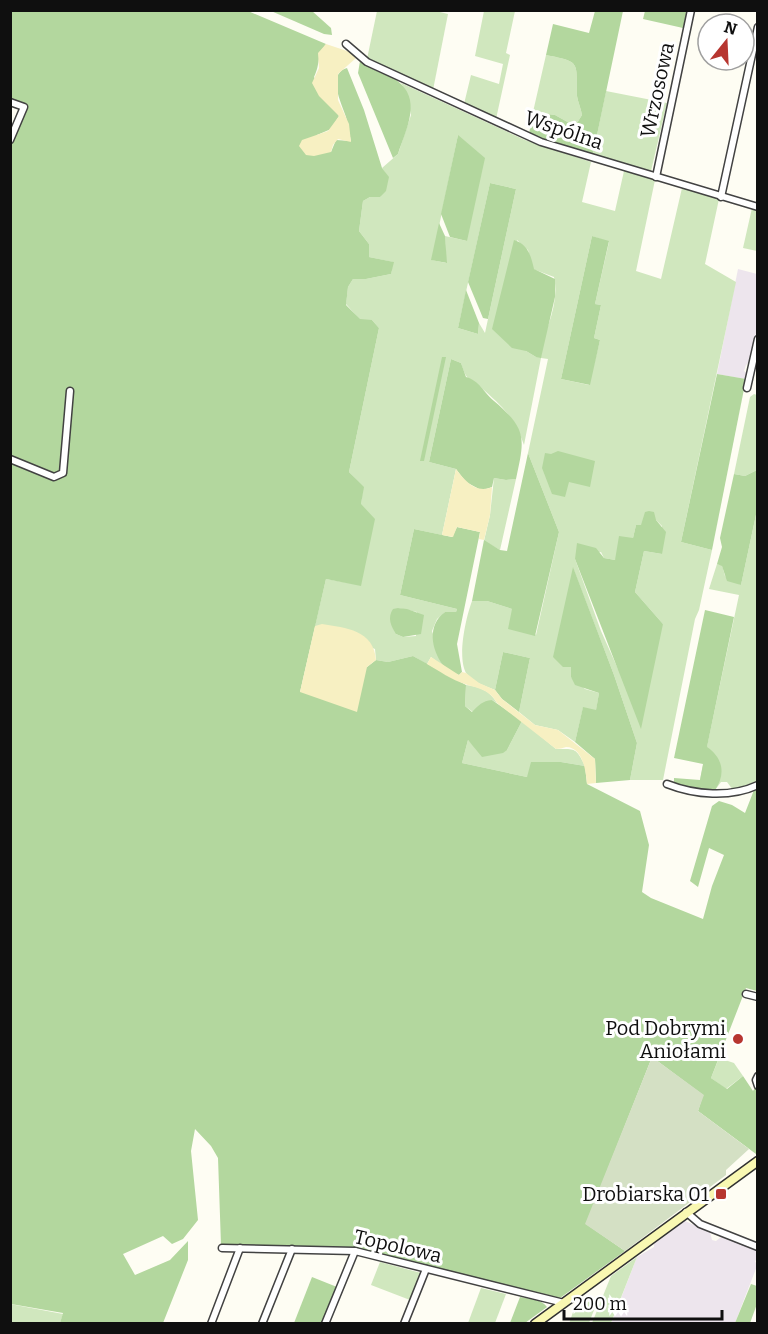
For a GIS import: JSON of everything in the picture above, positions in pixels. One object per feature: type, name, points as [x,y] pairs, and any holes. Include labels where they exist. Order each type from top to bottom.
[{"type":"main road","points":[[535,1323],[758,1161]]},
{"type":"street","name":"Wrzosowa","points":[[656,177],[691,10]]},
{"type":"street","points":[[721,197],[758,27]]},
{"type":"street","name":"Wspólna","points":[[346,44],[367,62],[541,142],[758,207]]},
{"type":"street","points":[[10,102],[24,107],[10,140]]},
{"type":"street","points":[[747,388],[758,339]]},
{"type":"street","points":[[10,459],[54,477],[61,475],[64,470],[70,391]]},
{"type":"street","points":[[667,784],[694,792],[734,793],[758,785]]},
{"type":"street","points":[[746,994],[758,997]]},
{"type":"street","points":[[686,1212],[700,1224],[758,1247]]},
{"type":"street","name":"Topolowa","points":[[222,1248],[355,1251],[564,1303]]},
{"type":"street","points":[[211,1323],[240,1248]]},
{"type":"street","points":[[262,1323],[292,1249]]},
{"type":"street","points":[[325,1323],[355,1251]]},
{"type":"street","points":[[404,1323],[426,1269]]},
{"type":"shaded area","points":[[738,269],[757,274],[757,329],[749,362],[744,371],[747,373],[745,379],[717,374]]},
{"type":"shaded area","points":[[685,1221],[710,1232],[712,1240],[716,1241],[721,1237],[757,1250],[755,1262],[757,1266],[735,1323],[611,1324],[637,1257],[654,1247],[654,1244]]},
{"type":"green space","points":[[432,10],[448,14],[433,90],[367,59],[377,11]]},
{"type":"green space","points":[[11,11],[248,11],[326,44],[321,52],[314,77],[339,116],[331,129],[317,135],[331,152],[336,140],[351,141],[336,83],[337,76],[347,68],[364,110],[382,168],[389,177],[386,191],[380,197],[370,197],[363,201],[359,231],[369,244],[369,257],[394,262],[391,274],[353,279],[348,287],[346,305],[360,319],[372,320],[379,328],[349,472],[364,487],[361,504],[375,519],[361,586],[326,579],[300,692],[367,667],[376,660],[388,662],[413,656],[466,685],[465,706],[472,712],[483,702],[492,700],[522,721],[507,750],[503,753],[482,757],[468,740],[462,763],[527,777],[531,762],[561,762],[585,766],[587,784],[640,811],[649,845],[642,892],[651,898],[703,919],[724,855],[709,848],[698,887],[690,881],[712,806],[719,801],[732,805],[745,813],[754,790],[757,789],[757,991],[746,988],[711,1078],[727,1089],[743,1076],[753,1091],[755,1088],[757,1090],[757,1153],[698,1111],[703,1095],[652,1057],[586,1224],[625,1251],[560,1298],[358,1249],[221,1245],[218,1158],[211,1146],[195,1129],[191,1151],[198,1220],[183,1239],[172,1244],[163,1236],[123,1254],[135,1275],[170,1260],[188,1241],[188,1260],[163,1323],[60,1323],[63,1313],[11,1304],[10,145],[26,107],[11,100]]},
{"type":"green space","points":[[271,11],[312,11],[331,28],[332,35],[324,34]]},
{"type":"green space","points":[[484,11],[515,11],[506,53],[510,55],[496,119],[464,104],[471,75],[499,84],[503,64],[475,56]]},
{"type":"green space","points":[[595,11],[623,11],[593,154],[529,134],[533,112],[555,115],[573,125],[582,115],[577,96],[575,65],[546,55],[553,24],[589,33]]},
{"type":"green space","points":[[645,11],[687,11],[683,28],[643,19]]},
{"type":"green space","points":[[546,55],[575,65],[577,96],[582,115],[573,125],[555,115],[533,112]]},
{"type":"green space","points":[[360,61],[401,84],[410,100],[410,118],[398,154],[393,158],[358,73]]},
{"type":"green space","points":[[401,83],[525,140],[591,162],[582,202],[615,211],[624,171],[655,180],[636,271],[661,279],[682,188],[719,199],[705,264],[736,282],[681,542],[712,550],[695,619],[663,780],[630,780],[637,743],[573,568],[571,677],[585,689],[599,693],[596,711],[583,708],[575,742],[558,730],[535,725],[519,712],[530,658],[503,652],[495,690],[472,679],[463,666],[463,637],[472,601],[487,601],[512,609],[536,635],[559,532],[528,453],[548,359],[541,358],[524,445],[517,428],[504,409],[468,378],[461,363],[451,359],[429,462],[456,469],[442,535],[414,529],[400,595],[457,609],[456,612],[445,612],[437,619],[432,631],[444,667],[431,657],[427,664],[413,656],[388,662],[376,660],[375,649],[315,626],[326,579],[361,585],[363,487],[349,472],[379,328],[372,320],[360,320],[346,304],[348,287],[353,279],[391,274],[393,262],[369,257],[369,244],[359,231],[363,201],[370,197],[380,197],[388,177],[382,168],[398,154],[411,115],[406,92]],"holes":[[[458,135],[467,241],[445,236],[446,263],[432,260]],[[490,183],[516,189],[485,333],[479,323],[478,334],[458,328]],[[592,236],[609,242],[595,304],[601,305],[594,338],[600,340],[589,385],[561,379]],[[517,240],[528,250],[533,269],[554,277],[553,308],[536,357],[526,351]],[[656,520],[662,526],[662,554],[644,551],[635,592],[663,624],[618,669],[601,631],[575,559],[601,552],[604,558],[615,560],[633,538],[636,525]],[[398,608],[417,612],[416,636],[403,637],[396,634]]]},
{"type":"green space","points":[[606,91],[667,103],[651,171],[593,154]]},
{"type":"green space","points":[[458,135],[485,158],[467,241],[450,237],[441,214]]},
{"type":"green space","points":[[490,183],[516,189],[488,319],[483,318],[468,282]]},
{"type":"green space","points":[[752,208],[757,209],[757,251],[743,248]]},
{"type":"green space","points":[[439,223],[445,236],[447,263],[431,260]]},
{"type":"green space","points":[[592,236],[609,241],[595,304],[601,305],[594,338],[600,340],[590,385],[561,379]]},
{"type":"green space","points":[[514,240],[526,248],[534,269],[555,279],[555,297],[541,358],[512,348],[492,329]]},
{"type":"green space","points":[[466,290],[479,323],[478,334],[458,328]]},
{"type":"green space","points":[[442,357],[446,357],[424,461],[420,461]]},
{"type":"green space","points":[[451,359],[461,363],[466,377],[478,384],[518,427],[522,444],[516,479],[494,478],[492,487],[479,489],[466,482],[456,469],[429,462]]},
{"type":"green space","points":[[717,374],[746,379],[712,550],[681,542]]},
{"type":"green space","points":[[757,395],[757,470],[745,476],[734,474],[750,397]]},
{"type":"green space","points":[[558,451],[595,461],[590,487],[569,482],[565,497],[552,494],[542,468],[545,453],[551,454]]},
{"type":"green space","points":[[528,453],[559,532],[535,636],[508,629],[512,609],[487,601],[472,601],[484,540],[500,550],[507,551]]},
{"type":"green space","points":[[757,470],[757,510],[741,585],[727,581],[722,566],[717,564],[722,547],[720,538],[734,474],[745,476]]},
{"type":"green space","points":[[494,478],[516,479],[500,550],[484,541],[490,515]]},
{"type":"green space","points":[[757,510],[757,781],[733,790],[727,782],[721,782],[715,790],[698,789],[739,595],[709,589],[717,564],[722,565],[725,576],[741,585]]},
{"type":"green space","points":[[645,512],[654,512],[656,520],[666,532],[662,554],[644,551],[635,592],[663,624],[641,729],[575,559],[577,543],[596,548],[604,558],[615,560],[619,536],[633,538],[636,525],[641,525]]},
{"type":"green space","points":[[457,527],[480,532],[457,644],[462,672],[459,675],[443,665],[436,652],[433,637],[433,630],[439,617],[445,612],[456,612],[457,609],[400,595],[414,529],[452,537]]},
{"type":"green space","points":[[573,567],[637,743],[630,780],[596,783],[595,759],[575,742],[583,707],[596,710],[599,693],[575,685],[571,677],[571,667],[563,667],[553,657]]},
{"type":"green space","points":[[398,608],[424,615],[421,634],[403,637],[396,634],[391,625],[390,616],[393,609]]},
{"type":"green space","points":[[705,610],[734,617],[707,747],[717,756],[722,772],[715,790],[674,784],[674,778],[700,780],[703,764],[674,758]]},
{"type":"green space","points":[[503,652],[530,658],[519,712],[502,699],[495,690]]},
{"type":"green space","points":[[466,685],[484,690],[497,703],[492,700],[473,712],[465,706]]},
{"type":"green space","points":[[522,721],[556,749],[577,752],[585,766],[561,762],[527,777],[462,763],[468,740],[478,750],[507,750]]},
{"type":"green space","points":[[652,1057],[704,1095],[698,1111],[749,1149],[726,1170],[726,1175],[625,1251],[585,1224]]},
{"type":"green space","points":[[719,1058],[734,1063],[743,1076],[726,1089],[711,1078]]},
{"type":"green space","points":[[637,1257],[611,1323],[592,1323],[611,1276]]},
{"type":"green space","points":[[380,1262],[421,1273],[410,1300],[371,1285]]},
{"type":"green space","points":[[312,1277],[337,1287],[322,1323],[294,1323]]},
{"type":"green space","points":[[751,1284],[757,1286],[757,1304],[750,1323],[735,1323]]},
{"type":"green space","points":[[481,1288],[506,1294],[495,1323],[468,1323]]},
{"type":"green space","points":[[520,1297],[538,1301],[547,1307],[525,1323],[510,1323]]},
{"type":"green space","points":[[599,1297],[589,1323],[569,1324],[574,1309]]},
{"type":"green space","points":[[10,1304],[63,1314],[60,1323],[11,1323]]},
{"type":"sand","points":[[326,44],[350,52],[356,58],[338,74],[338,100],[349,124],[351,142],[338,139],[331,152],[314,156],[306,155],[299,146],[302,140],[328,131],[339,116],[319,96],[312,83],[319,68],[318,53]]},
{"type":"sand","points":[[456,469],[467,482],[476,488],[492,487],[490,515],[484,540],[479,539],[480,532],[457,527],[453,537],[442,535]]},
{"type":"sand","points":[[322,624],[357,632],[370,642],[374,650],[376,660],[367,667],[357,712],[300,692],[315,626]]},
{"type":"sand","points":[[431,657],[459,675],[462,672],[466,673],[479,683],[495,690],[502,699],[535,725],[558,730],[595,759],[596,783],[587,784],[582,761],[576,751],[566,747],[556,749],[497,703],[487,692],[455,680],[427,664]]},
{"type":"place","name":"Pod Dobrymi Aniołami","points":[[738,1039]]},
{"type":"place","name":"Drobiarska 01","points":[[721,1194]]}]
